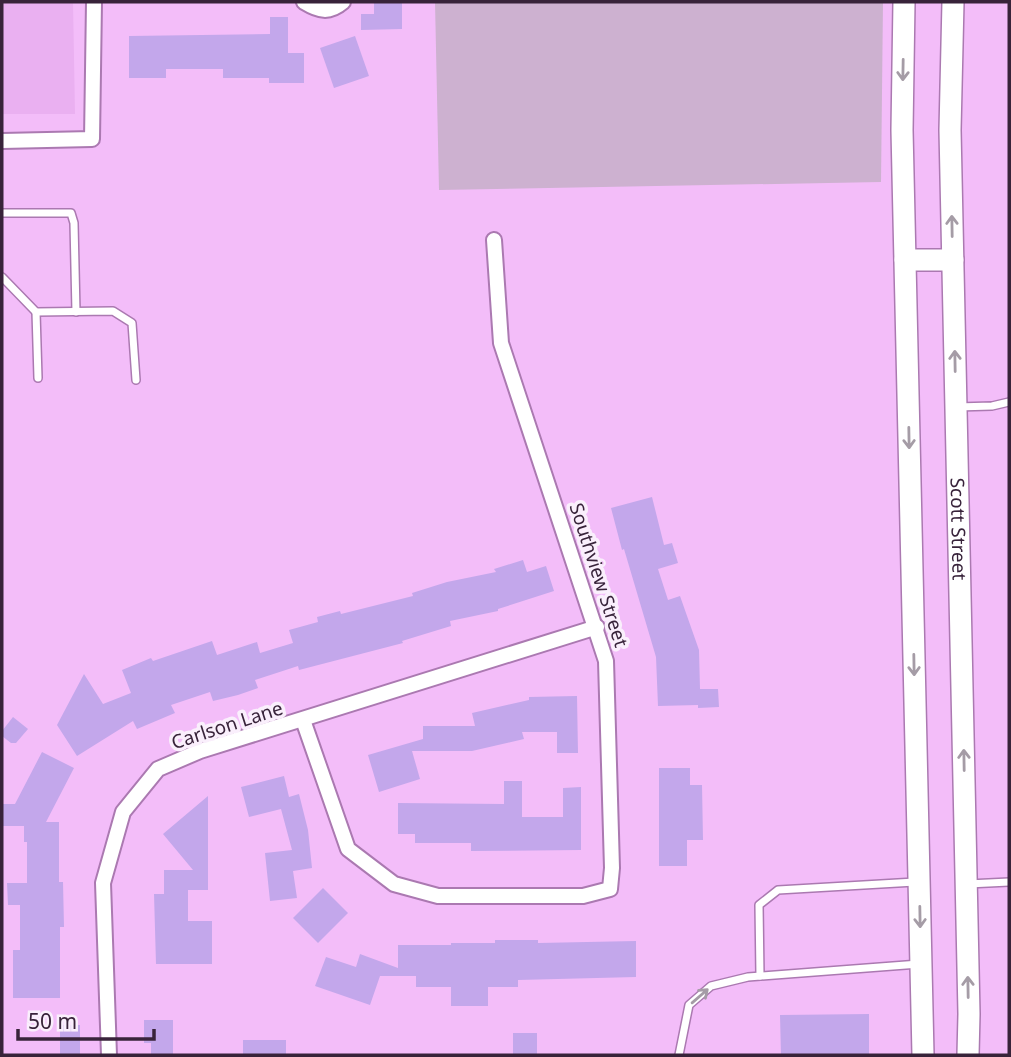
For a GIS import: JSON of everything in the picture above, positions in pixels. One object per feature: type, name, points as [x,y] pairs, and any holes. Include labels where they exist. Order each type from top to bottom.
[{"type":"main road","points":[[904,2],[902,130],[923,1055]]},
{"type":"main road","name":"Scott Street","points":[[953,2],[950,130],[968,1055]]},
{"type":"main road","points":[[905,260],[953,260]]},
{"type":"street","points":[[2,141],[92,139],[94,2]]},
{"type":"street","points":[[304,2],[319,11],[330,10],[343,2]]},
{"type":"street","name":"Southview Street","points":[[303,720],[348,849],[394,884],[438,896],[583,896],[610,889],[612,868],[606,661],[597,627],[500,343],[494,240]]},
{"type":"street","name":"Carlson Lane","points":[[109,1055],[103,883],[123,812],[158,769],[200,751],[597,627]]},
{"type":"lane","points":[[2,213],[71,213],[74,223],[76,312]]},
{"type":"lane","points":[[2,277],[36,312],[38,378]]},
{"type":"lane","points":[[36,312],[113,311],[132,323],[135,380]]},
{"type":"lane","points":[[956,408],[1009,402]]},
{"type":"lane","points":[[760,976],[759,905],[778,890],[919,881]]},
{"type":"lane","points":[[966,884],[1009,882]]},
{"type":"lane","points":[[679,1055],[689,1005],[711,986],[760,976],[921,964]]},
{"type":"shaded area","points":[[2,2],[73,2],[75,114],[2,114]]},
{"type":"shaded area","points":[[435,2],[883,2],[881,182],[439,190]]},
{"type":"building","points":[[374,2],[402,2],[402,29],[361,30],[361,14],[374,14]]},
{"type":"building","points":[[270,17],[288,17],[288,53],[304,53],[304,83],[269,83],[269,78],[223,78],[223,69],[166,69],[166,78],[129,78],[129,36],[270,34]]},
{"type":"building","points":[[355,36],[369,76],[334,88],[320,48]]},
{"type":"building","points":[[652,497],[664,545],[672,543],[678,563],[658,569],[668,600],[680,596],[699,650],[700,689],[718,689],[719,707],[658,706],[656,657],[611,508]]},
{"type":"building","points":[[523,560],[527,572],[546,566],[554,591],[498,611],[450,621],[451,626],[402,641],[403,643],[299,670],[298,666],[255,680],[258,688],[238,695],[213,701],[210,692],[171,705],[175,713],[137,729],[133,721],[77,756],[57,725],[84,674],[103,704],[131,693],[122,670],[151,658],[153,661],[212,641],[217,655],[257,642],[260,653],[293,643],[289,630],[318,622],[317,617],[340,611],[341,614],[413,596],[412,593],[447,582],[496,572],[494,569]]},
{"type":"building","points":[[577,696],[578,753],[557,753],[557,732],[522,732],[524,739],[472,751],[412,751],[420,779],[379,792],[368,755],[423,739],[423,726],[475,726],[472,713],[529,700],[529,697]]},
{"type":"building","points":[[13,717],[28,729],[16,743],[11,743],[2,736],[2,731]]},
{"type":"building","points":[[42,752],[74,768],[46,822],[59,822],[59,882],[63,882],[64,927],[60,927],[60,998],[13,998],[13,950],[20,950],[20,905],[8,905],[7,883],[27,883],[27,842],[24,842],[24,826],[2,826],[2,804],[15,804]]},
{"type":"building","points":[[659,768],[690,768],[690,785],[702,785],[703,840],[687,840],[687,866],[659,866]]},
{"type":"building","points":[[284,776],[289,797],[299,794],[308,830],[312,868],[293,871],[297,898],[270,901],[265,853],[292,850],[281,809],[249,817],[241,787]]},
{"type":"building","points":[[504,781],[522,781],[522,817],[563,817],[563,788],[581,787],[581,850],[471,851],[471,843],[415,843],[415,834],[398,834],[398,803],[504,804]]},
{"type":"building","points":[[208,796],[208,890],[188,890],[188,921],[212,921],[212,964],[156,964],[154,894],[164,894],[164,870],[193,870],[163,834]]},
{"type":"building","points":[[323,888],[348,913],[318,943],[293,918]]},
{"type":"building","points":[[495,940],[538,940],[538,943],[636,941],[636,977],[518,980],[518,987],[488,987],[488,1006],[451,1006],[451,987],[416,987],[416,976],[380,976],[370,1005],[315,986],[326,957],[356,967],[360,954],[398,968],[398,945],[495,943]]},
{"type":"building","points":[[869,1014],[869,1055],[781,1055],[780,1015]]},
{"type":"building","points":[[144,1020],[173,1020],[173,1055],[151,1055],[151,1043],[144,1043]]},
{"type":"building","points":[[60,1025],[80,1025],[80,1055],[60,1055]]},
{"type":"building","points":[[513,1033],[537,1033],[537,1055],[513,1055]]},
{"type":"building","points":[[243,1040],[286,1040],[286,1055],[243,1055]]}]
